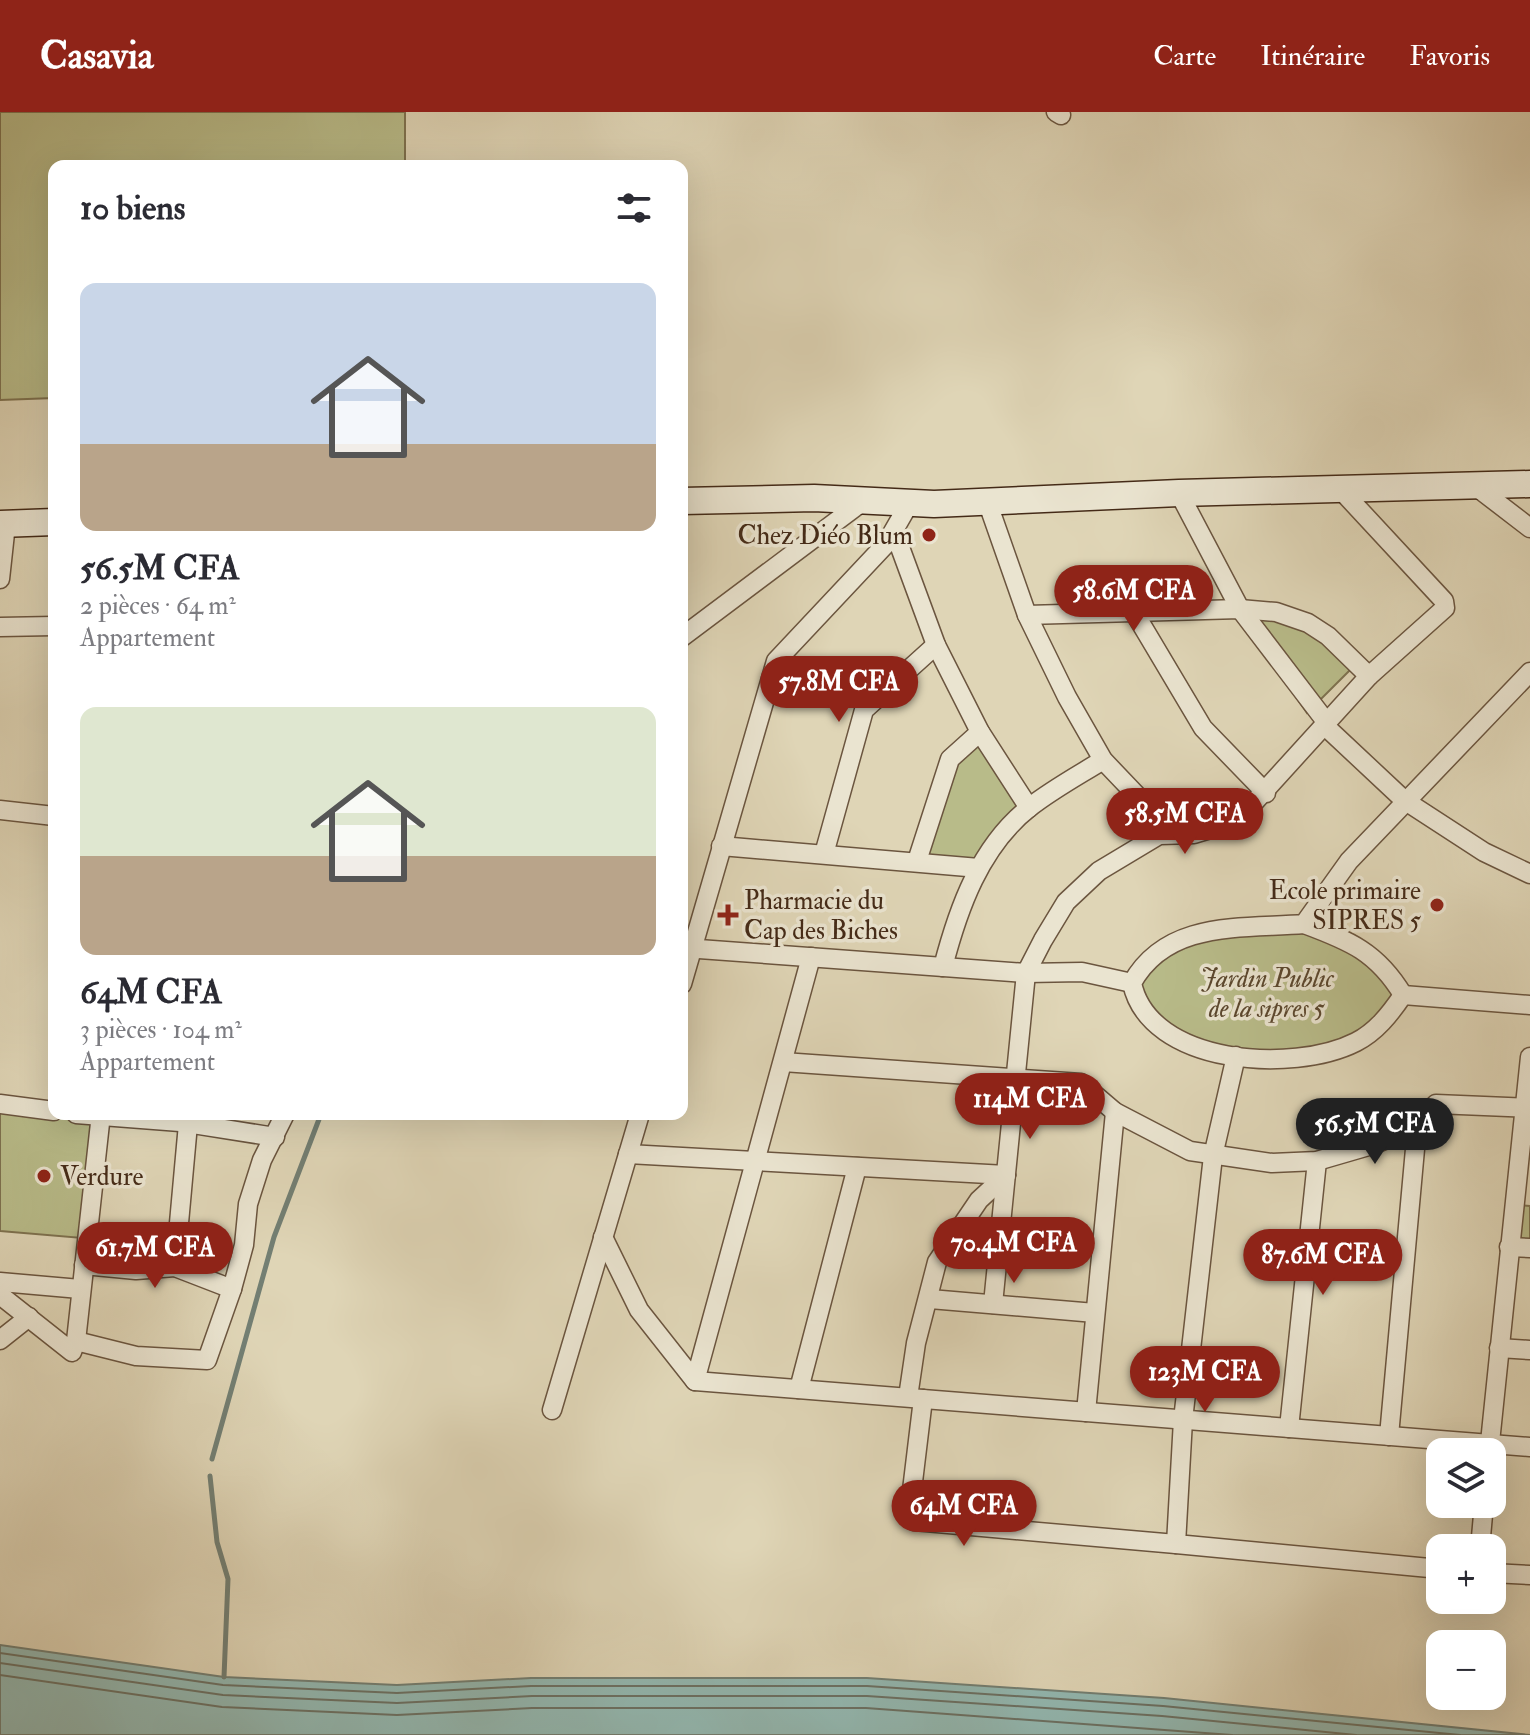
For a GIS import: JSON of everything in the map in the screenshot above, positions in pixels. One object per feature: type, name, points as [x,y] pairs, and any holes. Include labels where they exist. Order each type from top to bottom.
[{"type":"street","points":[[688,501],[866,499],[934,504],[1179,493],[1530,484]]},
{"type":"street","points":[[1474,485],[1530,528]]},
{"type":"street","points":[[993,1304],[1026,973],[1066,902],[1099,871],[1159,835],[1194,834],[1224,825],[1266,793],[1369,676],[1445,605],[1341,490]]},
{"type":"street","points":[[1179,493],[1240,609],[1326,724],[1404,800],[1484,852],[1530,874]]},
{"type":"street","points":[[688,632],[866,499]]},
{"type":"street","points":[[987,501],[1027,615],[1067,697],[1103,760],[1143,802],[1159,835]]},
{"type":"street","points":[[910,502],[886,544],[776,661],[688,948],[1026,973],[1082,972],[1132,983]]},
{"type":"street","points":[[0,579],[3,524],[48,522]]},
{"type":"street","points":[[894,531],[904,549],[936,645],[980,732],[1029,808]]},
{"type":"street","points":[[1027,615],[1240,609],[1276,612],[1308,623],[1348,653],[1369,676]]},
{"type":"street","points":[[1134,612],[1203,728],[1266,793]]},
{"type":"street","points":[[0,627],[48,626]]},
{"type":"street","points":[[824,854],[864,710],[936,645]]},
{"type":"street","points":[[1304,924],[1349,861],[1404,800],[1530,672]]},
{"type":"street","points":[[917,861],[950,759],[980,732]]},
{"type":"street","points":[[943,967],[958,911],[979,868],[1029,808],[1103,760]]},
{"type":"street","points":[[0,810],[48,815]]},
{"type":"street","points":[[721,846],[979,868]]},
{"type":"street","points":[[1304,924],[1370,953],[1390,973],[1403,995],[1370,1034],[1352,1045],[1293,1058],[1236,1056],[1165,1034],[1150,1022],[1136,1001],[1132,983],[1155,952],[1178,939],[1198,933],[1304,924]]},
{"type":"street","points":[[695,1381],[811,957]]},
{"type":"street","points":[[1403,995],[1530,1005]]},
{"type":"street","points":[[1176,1544],[1183,1420],[1213,1156],[1236,1056]]},
{"type":"street","points":[[1491,1438],[1509,1247],[1522,1205],[1530,1057]]},
{"type":"street","points":[[783,1062],[1081,1083],[1115,1112],[1190,1151],[1272,1163],[1317,1161],[1417,1127],[1436,1104],[1528,1108]]},
{"type":"street","points":[[0,1104],[48,1110]]},
{"type":"street","points":[[1086,1412],[1115,1112]]},
{"type":"street","points":[[0,1295],[72,1352],[76,1341],[101,1120]]},
{"type":"street","points":[[175,1267],[183,1120],[275,1137]]},
{"type":"street","points":[[76,1341],[136,1356],[202,1361],[209,1355],[244,1245],[248,1204],[262,1160],[282,1120]]},
{"type":"street","points":[[552,1410],[638,1120]]},
{"type":"street","points":[[1389,1436],[1417,1127]]},
{"type":"street","points":[[628,1154],[1006,1175]]},
{"type":"street","points":[[1289,1428],[1317,1161]]},
{"type":"street","points":[[799,1389],[857,1167]]},
{"type":"street","points":[[1006,1175],[979,1200],[937,1262],[930,1299],[916,1343],[909,1515],[914,1521],[1426,1568]]},
{"type":"street","points":[[603,1237],[639,1310],[695,1381],[1426,1440]]},
{"type":"street","points":[[1509,1247],[1530,1248]]},
{"type":"street","points":[[84,1265],[136,1270],[175,1267],[232,1289]]},
{"type":"street","points":[[0,1282],[80,1289]]},
{"type":"street","points":[[930,1299],[1095,1313]]},
{"type":"street","points":[[0,1340],[29,1317]]},
{"type":"street","points":[[1499,1348],[1530,1350]]},
{"type":"street","points":[[1506,1448],[1530,1447]]},
{"type":"street","points":[[1506,1574],[1530,1575]]},
{"type":"green space","points":[[0,112],[405,112],[405,160],[48,160],[48,398],[0,400]]},
{"type":"green space","points":[[1238,613],[1309,625],[1357,663],[1307,713]]},
{"type":"green space","points":[[978,735],[1026,808],[976,869],[924,861],[953,761]]},
{"type":"green space","name":"Jardin Public de la sipres 5","points":[[1303,925],[1369,954],[1399,997],[1368,1031],[1334,1051],[1235,1060],[1147,1015],[1134,982],[1199,931]]},
{"type":"green space","name":"Verdure","points":[[0,1112],[48,1116],[48,1120],[92,1120],[82,1238],[0,1231]]},
{"type":"green space","points":[[1515,1205],[1530,1206],[1530,1248],[1513,1247]]},
{"type":"water","points":[[0,1645],[224,1677],[397,1685],[531,1678],[867,1678],[1164,1698],[1530,1735],[0,1735]]},
{"type":"waterway","points":[[212,1459],[274,1237],[319,1120]]},
{"type":"waterway","points":[[210,1476],[217,1542],[228,1579],[224,1677]]},
{"type":"place","name":"Chez Diéo Blum","points":[[929,535]]},
{"type":"place","name":"Ecole primaire SIPRES 5","points":[[1437,905]]},
{"type":"place","name":"Pharmacie du Cap des Biches","points":[[728,915]]},
{"type":"place","name":"Verdure","points":[[44,1176]]}]
